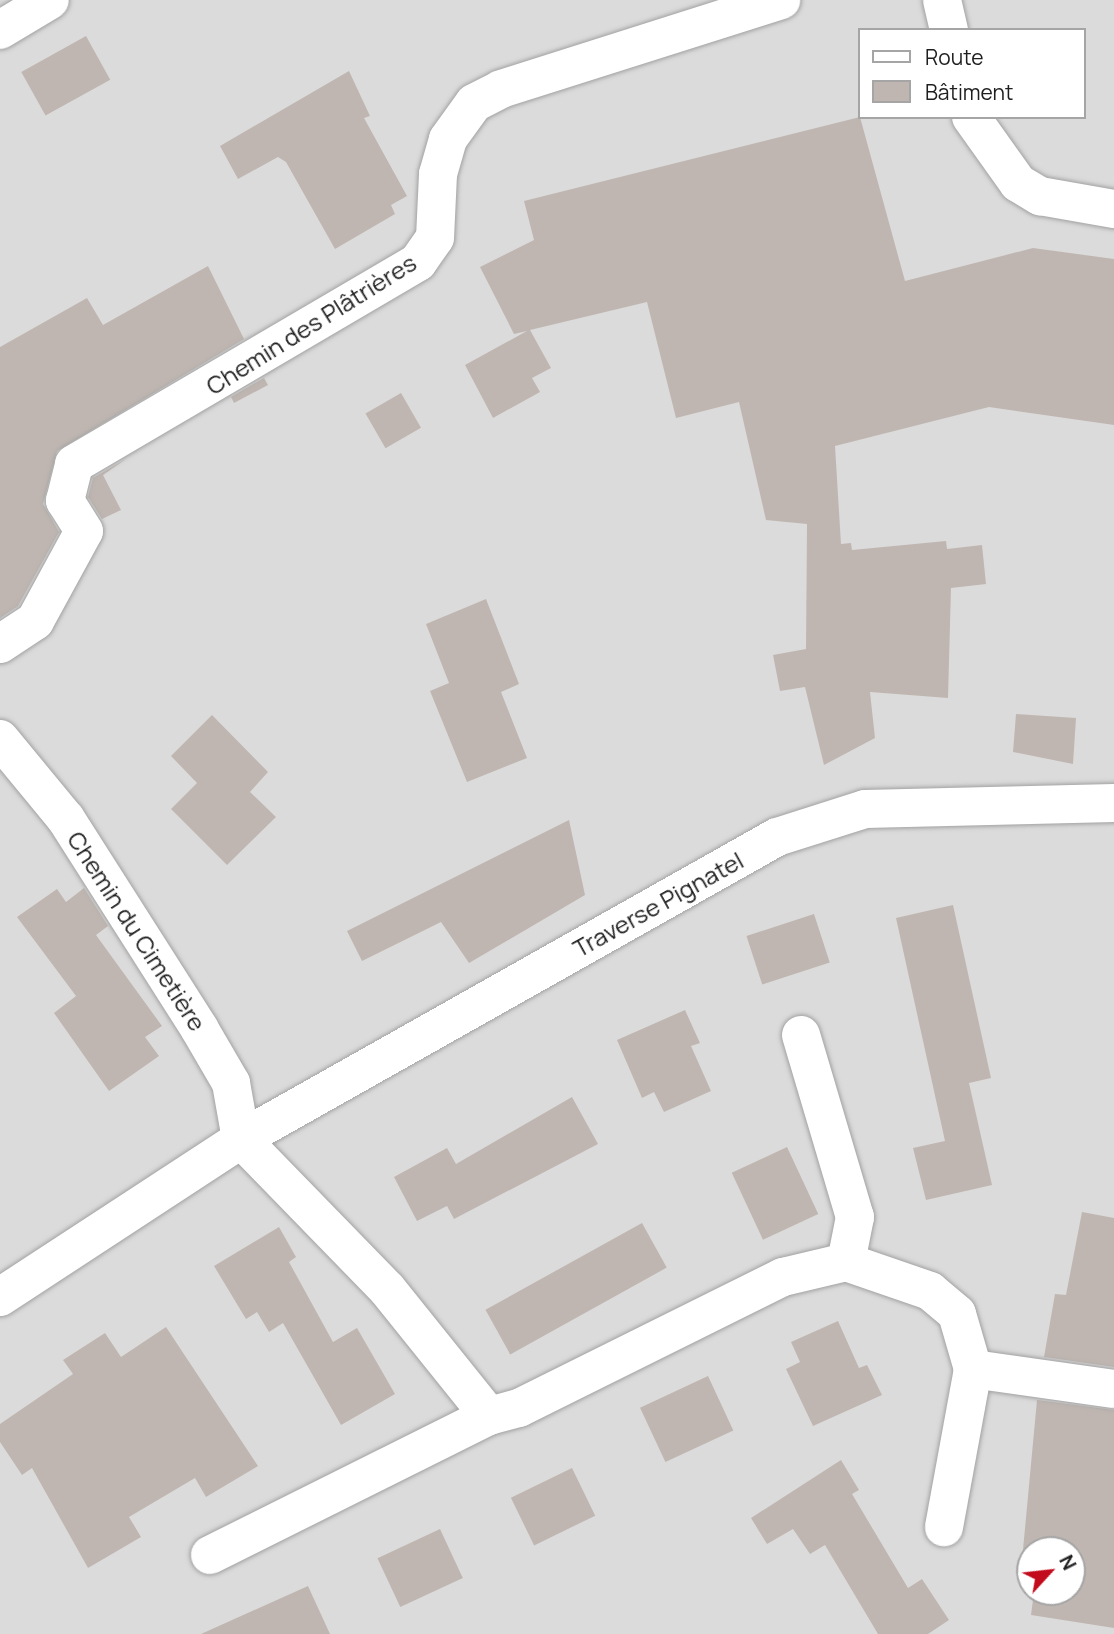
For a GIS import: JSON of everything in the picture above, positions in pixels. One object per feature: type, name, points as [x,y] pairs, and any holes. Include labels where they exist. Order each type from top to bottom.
[{"type":"street","points":[[0,30],[50,0]]},
{"type":"street","name":"Chemin des Plâtrières","points":[[0,644],[35,621],[84,531],[65,501],[74,464],[418,262],[435,238],[438,174],[449,139],[474,103],[501,89],[781,0]]},
{"type":"street","points":[[942,0],[949,28]]},
{"type":"street","points":[[972,119],[1018,183],[1040,196],[1114,209]]},
{"type":"street","name":"Chemin du Cimetière","points":[[0,738],[66,819],[199,1028],[231,1083],[241,1139]]},
{"type":"street","name":"Traverse Pignatel","points":[[0,1297],[241,1139],[777,837],[865,809],[1114,803]]},
{"type":"street","points":[[801,1035],[855,1217],[846,1262]]},
{"type":"street","points":[[241,1139],[387,1289],[489,1416]]},
{"type":"street","points":[[210,1555],[489,1416],[519,1408],[783,1277],[846,1262],[930,1291],[957,1314],[973,1369],[944,1527]]},
{"type":"street","points":[[973,1369],[1114,1389]]},
{"type":"shaded area","points":[[0,0],[1114,0],[1114,1634],[0,1634]]},
{"type":"building","points":[[86,36],[110,80],[46,116],[21,72]]},
{"type":"building","points":[[349,71],[370,116],[364,118],[407,196],[391,205],[395,214],[335,249],[286,162],[278,157],[238,179],[220,146]]},
{"type":"building","points":[[858,118],[905,281],[1033,248],[1114,259],[1114,425],[989,407],[835,446],[841,544],[851,543],[852,550],[946,541],[947,549],[982,545],[986,584],[951,588],[948,698],[870,692],[875,738],[824,765],[805,687],[780,691],[773,655],[806,649],[807,524],[766,520],[739,402],[676,418],[647,302],[530,330],[551,368],[532,378],[540,392],[493,418],[465,365],[527,331],[514,334],[480,267],[534,240],[524,201]]},
{"type":"building","points":[[208,266],[244,339],[57,451],[43,504],[59,532],[18,606],[0,618],[0,347],[87,298],[103,325]]},
{"type":"building","points":[[264,378],[268,385],[234,403],[231,397]]},
{"type":"building","points":[[401,393],[421,428],[385,448],[365,414]]},
{"type":"building","points":[[126,459],[103,475],[121,510],[102,519],[88,497],[93,478]]},
{"type":"building","points":[[486,599],[519,684],[501,692],[527,758],[467,782],[430,691],[449,683],[426,624]]},
{"type":"building","points":[[1016,714],[1076,718],[1073,764],[1013,752]]},
{"type":"building","points":[[212,715],[268,772],[250,792],[276,817],[227,865],[171,809],[197,783],[171,756]]},
{"type":"building","points":[[569,820],[585,895],[469,963],[441,922],[362,961],[347,931]]},
{"type":"building","points":[[84,888],[108,926],[96,935],[162,1026],[145,1037],[159,1056],[109,1091],[54,1013],[76,996],[17,917],[57,889],[66,902]]},
{"type":"building","points":[[953,905],[991,1078],[969,1083],[992,1185],[926,1200],[913,1148],[945,1141],[896,918]]},
{"type":"building","points":[[814,914],[830,963],[762,984],[746,936]]},
{"type":"building","points":[[685,1010],[700,1043],[691,1046],[711,1091],[664,1112],[654,1092],[642,1098],[617,1040]]},
{"type":"building","points":[[572,1097],[598,1144],[454,1219],[447,1206],[417,1221],[394,1177],[447,1148],[456,1164]]},
{"type":"building","points":[[787,1147],[818,1214],[763,1240],[732,1173]]},
{"type":"building","points":[[1082,1212],[1114,1218],[1114,1367],[1044,1357],[1055,1294],[1066,1295]]},
{"type":"building","points":[[642,1223],[667,1268],[510,1354],[485,1310]]},
{"type":"building","points":[[279,1227],[296,1257],[289,1262],[333,1342],[357,1328],[395,1394],[341,1425],[283,1323],[269,1332],[257,1312],[246,1319],[214,1266]]},
{"type":"building","points":[[838,1321],[859,1368],[867,1365],[882,1395],[813,1426],[786,1369],[800,1362],[791,1342]]},
{"type":"building","points":[[166,1327],[258,1466],[206,1497],[195,1478],[129,1517],[141,1537],[88,1568],[32,1468],[22,1475],[0,1442],[0,1424],[73,1374],[63,1360],[105,1333],[121,1357]]},
{"type":"building","points":[[708,1376],[733,1430],[665,1462],[640,1408]]},
{"type":"building","points":[[1037,1400],[1114,1410],[1114,1628],[1031,1615],[1032,1606],[1086,1606],[1086,1536],[1024,1536]]},
{"type":"building","points":[[841,1460],[859,1490],[852,1494],[908,1588],[922,1579],[949,1620],[928,1634],[878,1634],[825,1545],[810,1554],[793,1529],[767,1544],[751,1518]]},
{"type":"building","points":[[572,1468],[595,1516],[534,1545],[511,1498]]},
{"type":"building","points":[[440,1529],[463,1578],[400,1607],[377,1558]]},
{"type":"building","points":[[308,1586],[330,1634],[201,1634]]}]
